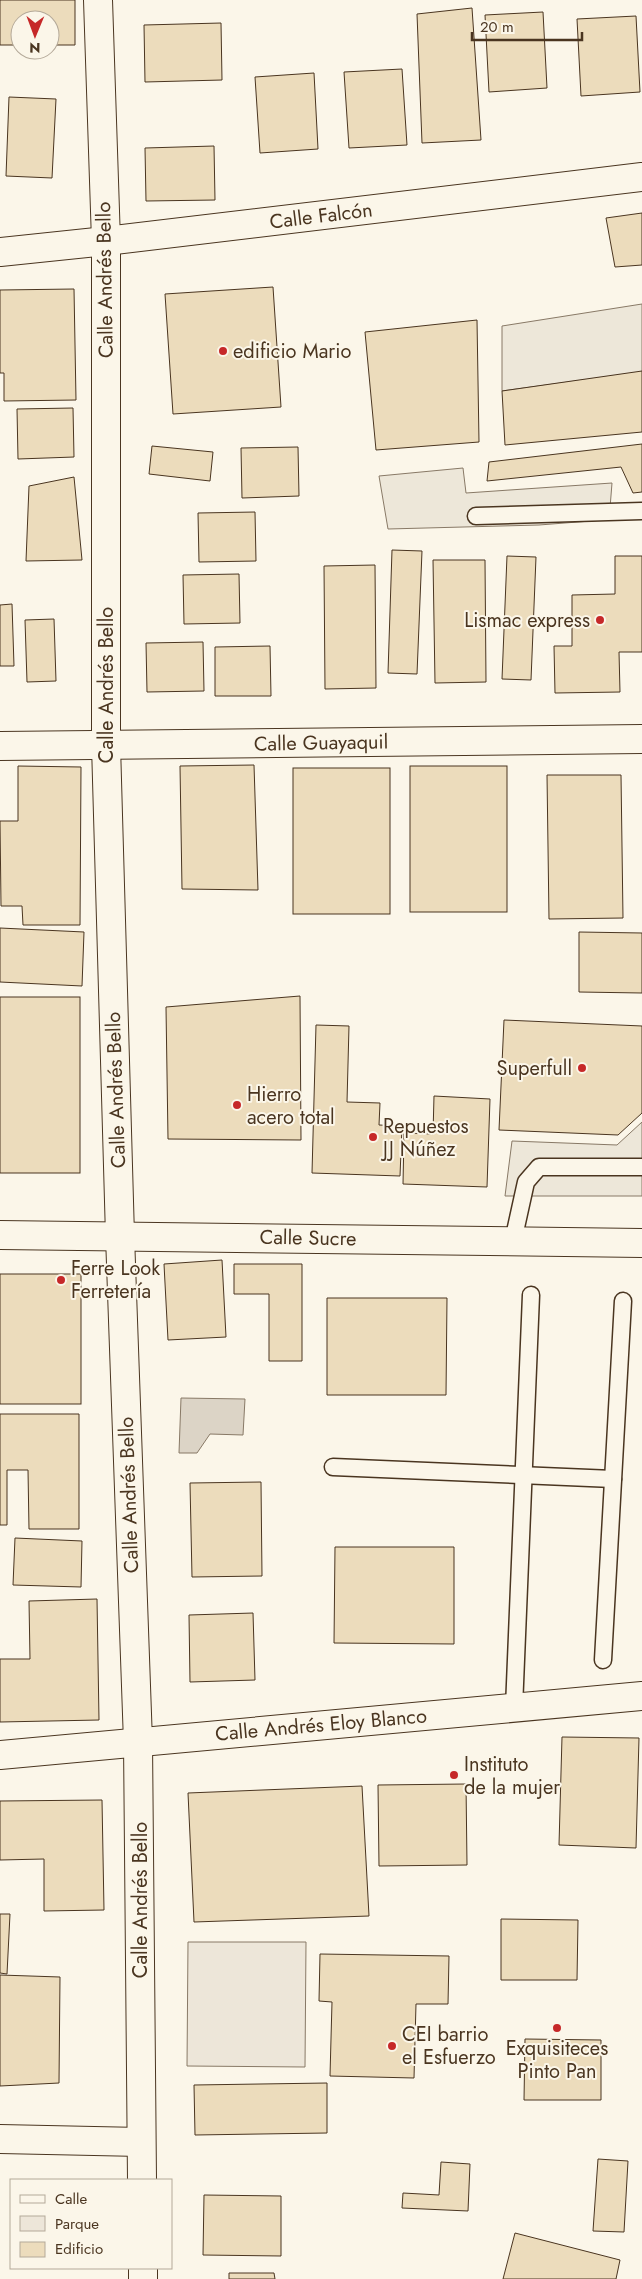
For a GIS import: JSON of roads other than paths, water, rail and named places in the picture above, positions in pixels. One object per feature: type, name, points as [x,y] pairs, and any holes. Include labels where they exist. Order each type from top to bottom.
[{"type":"street","name":"Calle Andrés Bello","points":[[98,0],[106,241],[106,745],[120,1236],[138,1742],[142,2179]]},
{"type":"street","name":"Calle Falcón","points":[[0,252],[642,177]]},
{"type":"street","name":"Calle Guayaquil","points":[[0,746],[642,739]]},
{"type":"street","name":"Calle Sucre","points":[[0,1235],[642,1243]]},
{"type":"street","name":"Calle Andrés Eloy Blanco","points":[[0,1755],[642,1696]]},
{"type":"street","points":[[0,2140],[141,2142]]},
{"type":"lane","points":[[476,516],[642,511]]},
{"type":"lane","points":[[513,1241],[526,1182],[539,1167],[642,1167]]},
{"type":"lane","points":[[514,1708],[530,1295]]},
{"type":"lane","points":[[603,1660],[623,1301]]},
{"type":"lane","points":[[333,1467],[613,1479]]},
{"type":"place","name":"edificio Mario","points":[[223,351]]},
{"type":"place","name":"Lismac express","points":[[600,620]]},
{"type":"place","name":"Superfull","points":[[582,1068]]},
{"type":"place","name":"Hierro acero total","points":[[237,1105]]},
{"type":"place","name":"Repuestos JJ Núñez","points":[[373,1137]]},
{"type":"place","name":"Ferre Look Ferretería","points":[[61,1280]]},
{"type":"place","name":"Instituto de la mujer","points":[[454,1775]]},
{"type":"place","name":"Exquisiteces Pinto Pan","points":[[557,2028]]},
{"type":"place","name":"CEI barrio el Esfuerzo","points":[[392,2046]]}]
